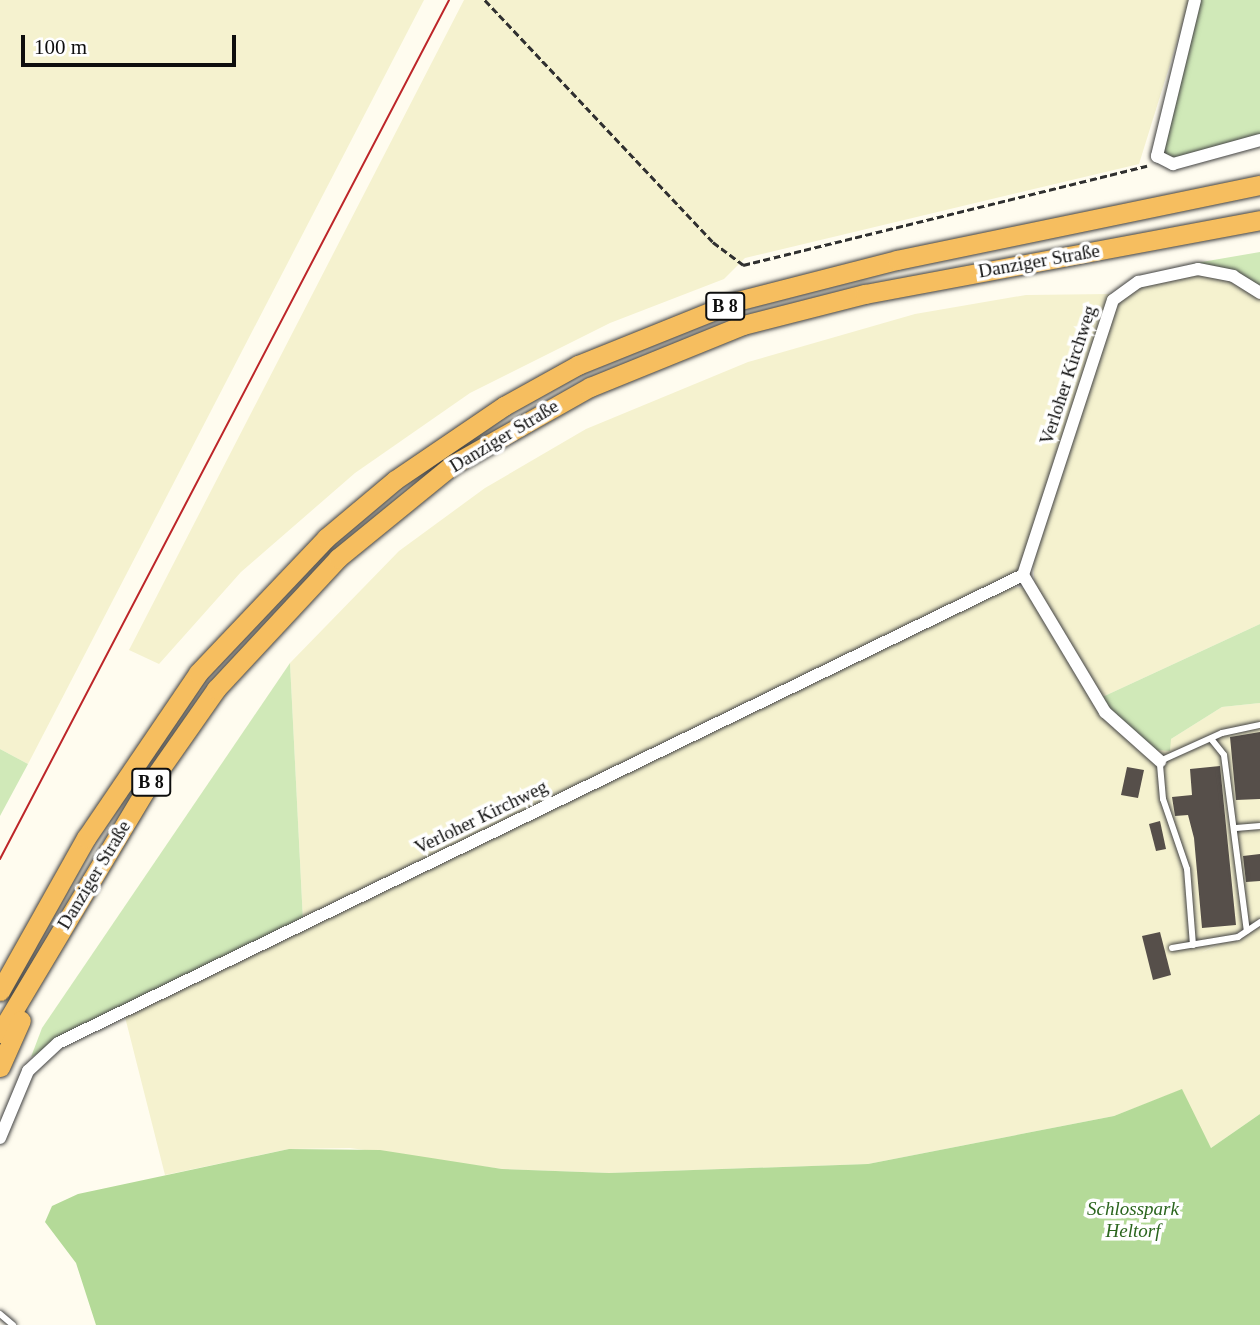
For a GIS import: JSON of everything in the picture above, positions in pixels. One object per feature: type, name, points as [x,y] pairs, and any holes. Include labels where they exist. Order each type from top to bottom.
[{"type":"highway","name":"Danziger Straße","points":[[0,991],[58,886],[158,727],[266,596],[395,480],[504,406],[578,365],[737,301],[897,260],[1260,185]]},
{"type":"highway","name":"Danziger Straße","points":[[0,1033],[144,792],[216,689],[284,611],[401,504],[519,424],[664,352],[792,311],[1260,220]]},
{"type":"highway","points":[[0,964],[43,893],[58,886]]},
{"type":"highway","points":[[0,1066],[38,990],[39,967]]},
{"type":"street","points":[[1195,0],[1157,156],[1173,163],[1260,140]]},
{"type":"street","name":"Verloher Kirchweg","points":[[0,1138],[28,1072],[58,1043],[1023,575],[1113,300],[1138,282],[1198,269],[1233,276],[1260,293]]},
{"type":"street","points":[[1023,575],[1105,712],[1160,761]]},
{"type":"lane","points":[[1193,945],[1187,869],[1163,799],[1160,761],[1212,740],[1260,725]]},
{"type":"lane","points":[[1212,740],[1224,755],[1236,828],[1247,931]]},
{"type":"lane","points":[[1236,828],[1260,826]]},
{"type":"lane","points":[[1172,948],[1247,931],[1260,922]]},
{"type":"lane","points":[[0,1314],[13,1325]]},
{"type":"path","points":[[485,0],[713,242],[743,265],[1140,170],[1157,156]]},
{"type":"shaded area","points":[[0,0],[424,0],[28,764],[0,749]]},
{"type":"shaded area","points":[[464,0],[1190,0],[1139,164],[745,258],[724,279],[610,323],[470,393],[355,473],[241,572],[159,664],[129,650]]},
{"type":"shaded area","points":[[1178,274],[1215,274],[1260,297],[1260,624],[1098,699],[1035,586],[1033,565],[1112,306],[1137,284]]},
{"type":"shaded area","points":[[1110,294],[1020,573],[303,921],[290,663],[399,551],[485,488],[586,429],[748,362],[915,314],[1026,295]]},
{"type":"shaded area","points":[[1012,587],[1025,588],[1096,700],[1171,739],[1222,707],[1260,703],[1260,920],[1201,953],[1260,924],[1260,1114],[1211,1148],[1181,1090],[1114,1116],[868,1164],[609,1173],[502,1169],[350,1148],[289,1149],[165,1175],[124,1013]]},
{"type":"green space","points":[[1198,0],[1260,0],[1260,136],[1180,160],[1164,154],[1161,145]]},
{"type":"green space","points":[[1260,252],[1260,288],[1190,264]]},
{"type":"green space","points":[[1260,624],[1260,703],[1222,707],[1171,739],[1170,751],[1147,749],[1098,699]]},
{"type":"green space","points":[[290,663],[303,921],[31,1057],[42,1028]]},
{"type":"green space","points":[[0,749],[28,764],[0,816]]},
{"type":"green space","name":"Schlosspark Heltorf","points":[[1182,1089],[1211,1148],[1260,1114],[1260,1325],[96,1325],[76,1263],[45,1222],[52,1206],[78,1194],[289,1149],[380,1150],[502,1169],[609,1173],[868,1164],[1114,1116]]},
{"type":"building","points":[[1260,732],[1260,799],[1236,800],[1230,737]]},
{"type":"building","points":[[1220,766],[1236,925],[1202,928],[1194,838],[1188,815],[1175,816],[1172,797],[1192,795],[1190,769]]},
{"type":"building","points":[[1127,767],[1144,770],[1138,798],[1121,795]]},
{"type":"building","points":[[1160,821],[1166,849],[1156,851],[1149,824]]},
{"type":"building","points":[[1260,854],[1260,881],[1246,882],[1243,856]]},
{"type":"building","points":[[1160,932],[1171,975],[1153,980],[1142,936]]},
{"type":"tram line","points":[[0,859],[449,0]]}]
